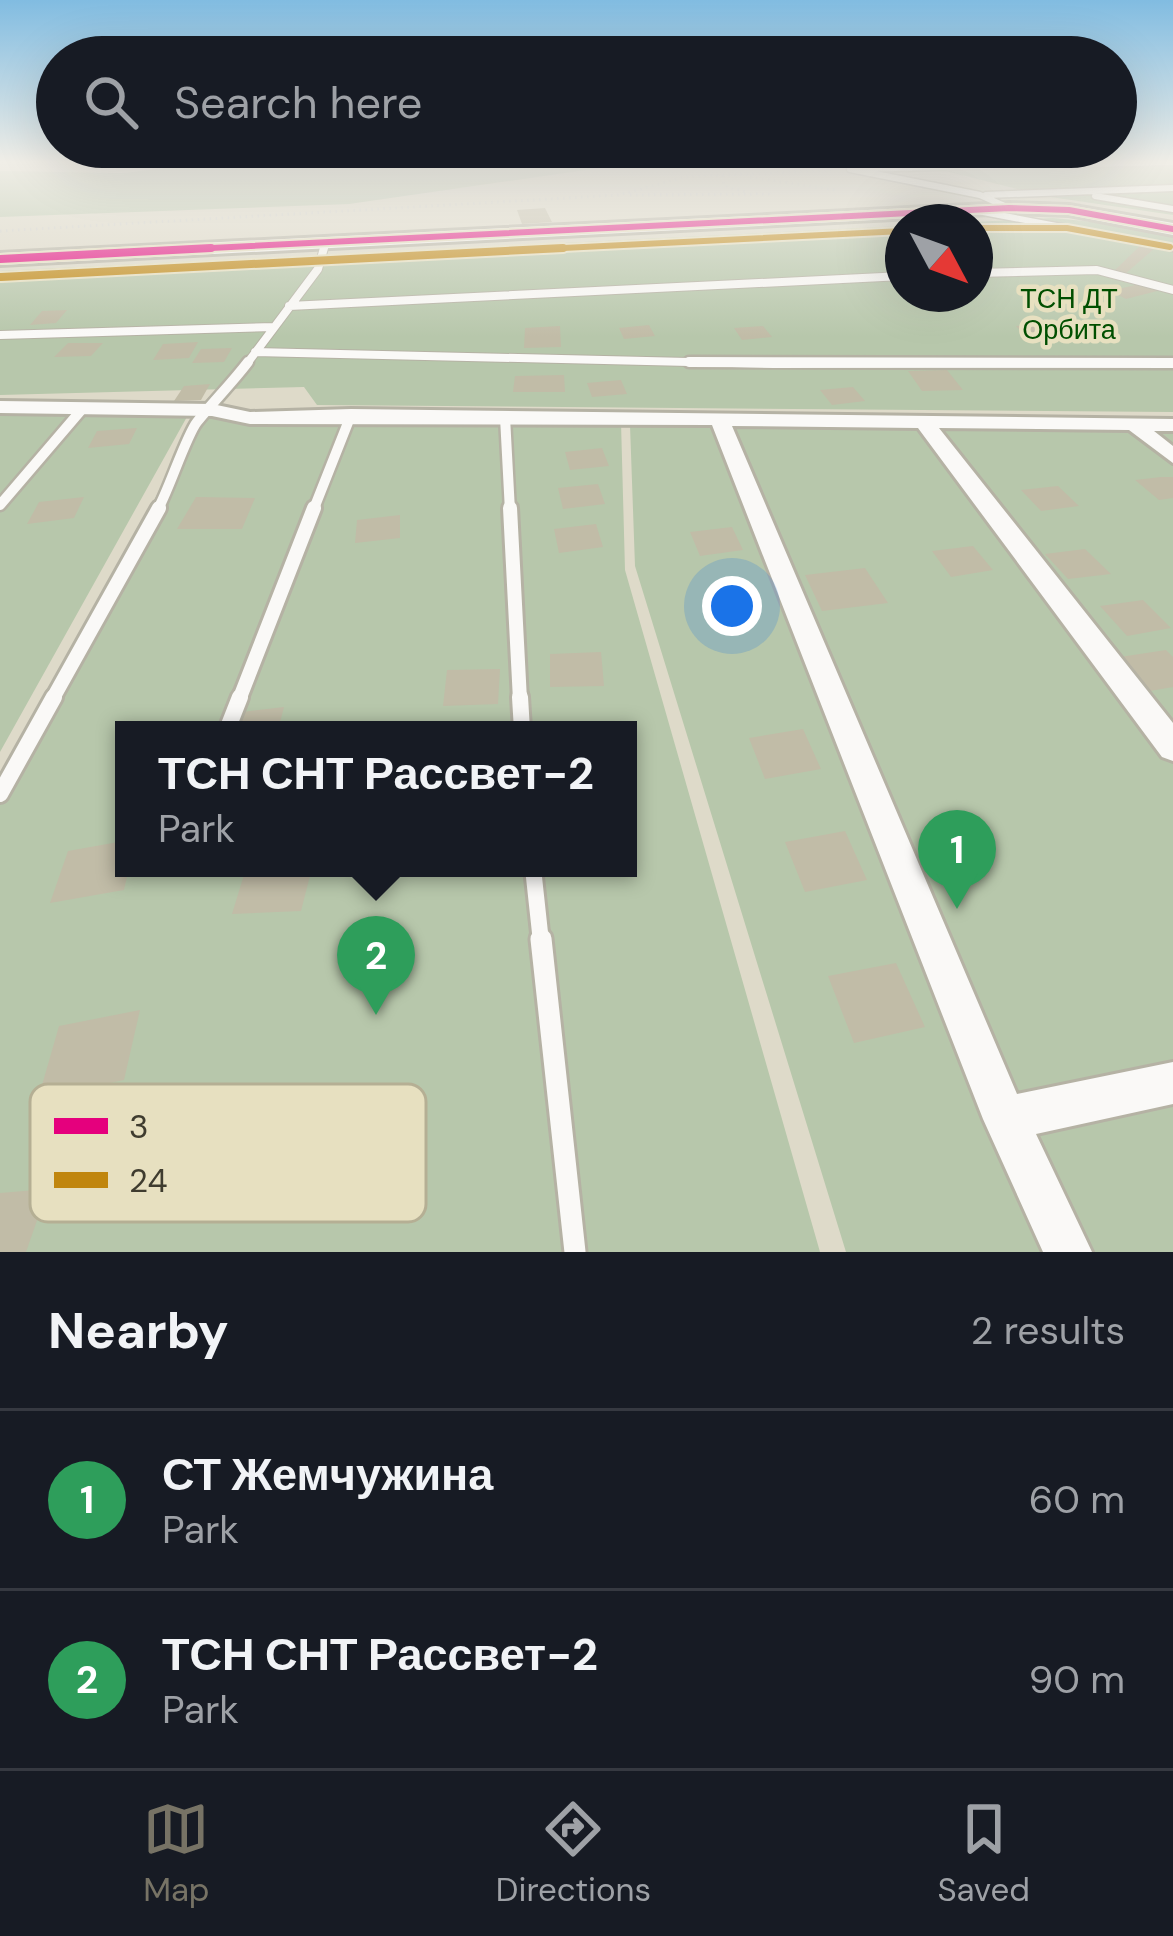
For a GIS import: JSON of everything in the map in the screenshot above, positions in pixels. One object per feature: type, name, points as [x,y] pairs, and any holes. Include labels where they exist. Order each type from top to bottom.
[{"type":"main road","points":[[0,259],[692,220]]},
{"type":"main road","points":[[1124,220],[1173,229]]},
{"type":"street","points":[[0,407],[212,410],[250,418],[351,415],[1173,425]]},
{"type":"street","points":[[719,419],[1005,1119],[1068,1252]]},
{"type":"street","points":[[924,422],[1173,747]]},
{"type":"street","points":[[1133,424],[1173,457]]},
{"type":"street","points":[[1005,1119],[1173,1083]]},
{"type":"lane","points":[[1052,220],[1173,248]]},
{"type":"lane","points":[[0,794],[177,476],[196,422],[212,410],[318,269],[326,243]]},
{"type":"lane","points":[[993,273],[1097,270],[1173,290]]},
{"type":"lane","points":[[290,306],[885,278]]},
{"type":"lane","points":[[0,334],[274,327]]},
{"type":"lane","points":[[255,352],[774,364],[1173,363]]},
{"type":"lane","points":[[0,505],[83,408]]},
{"type":"lane","points":[[231,721],[351,415]]},
{"type":"lane","points":[[505,417],[522,721]]},
{"type":"lane","points":[[534,877],[575,1252]]},
{"type":"path","points":[[0,231],[182,220]]},
{"type":"green space","name":"ТСН ДТ Орбита","points":[[993,221],[1135,226],[1173,237],[1173,412],[317,405],[304,387],[0,395],[0,271],[885,227],[885,312],[993,312]]},
{"type":"green space","points":[[209,412],[621,422],[625,570],[820,1252],[0,1252],[0,777],[198,421]]},
{"type":"green space","points":[[0,414],[188,415],[0,752]]},
{"type":"green space","points":[[630,425],[1173,431],[1173,1252],[846,1252],[635,566]]},
{"type":"building","points":[[1141,245],[1155,248],[1125,274],[1114,271]]},
{"type":"building","points":[[1144,283],[1161,290],[1126,299],[1110,291]]},
{"type":"building","points":[[67,310],[56,323],[30,325],[42,311]]},
{"type":"building","points":[[1054,323],[1072,341],[1031,342],[1016,326]]},
{"type":"building","points":[[649,325],[655,336],[624,339],[619,328]]},
{"type":"building","points":[[560,326],[561,347],[524,348],[525,328]]},
{"type":"building","points":[[763,326],[772,337],[742,340],[734,328]]},
{"type":"building","points":[[198,342],[189,358],[153,360],[163,344]]},
{"type":"building","points":[[68,343],[103,343],[91,356],[54,357]]},
{"type":"building","points":[[232,348],[224,362],[192,363],[201,349]]},
{"type":"building","points":[[947,370],[963,390],[922,391],[908,371]]},
{"type":"building","points":[[564,375],[565,392],[513,392],[515,376]]},
{"type":"building","points":[[621,380],[627,394],[592,397],[587,383]]},
{"type":"building","points":[[210,384],[201,400],[174,401],[184,386]]},
{"type":"building","points":[[853,387],[865,401],[832,405],[820,390]]},
{"type":"building","points":[[137,428],[129,444],[88,448],[97,431]]},
{"type":"building","points":[[602,448],[609,466],[570,470],[565,452]]},
{"type":"building","points":[[1173,477],[1173,498],[1159,500],[1135,480]]},
{"type":"building","points":[[598,484],[605,504],[563,509],[558,488]]},
{"type":"building","points":[[1058,486],[1079,506],[1041,511],[1021,490]]},
{"type":"building","points":[[84,497],[74,518],[27,524],[39,502]]},
{"type":"building","points":[[196,497],[255,498],[242,529],[177,529]]},
{"type":"building","points":[[400,515],[400,538],[355,543],[357,520]]},
{"type":"building","points":[[596,524],[603,547],[559,553],[554,529]]},
{"type":"building","points":[[732,527],[743,550],[700,556],[690,532]]},
{"type":"building","points":[[973,546],[993,570],[951,577],[932,551]]},
{"type":"building","points":[[1085,549],[1111,574],[1068,579],[1045,554]]},
{"type":"building","points":[[865,568],[888,603],[822,611],[805,575]]},
{"type":"building","points":[[1143,600],[1171,628],[1127,636],[1100,606]]},
{"type":"building","points":[[1166,650],[1173,657],[1173,687],[1150,691],[1120,657]]},
{"type":"building","points":[[601,652],[604,686],[550,687],[550,654]]},
{"type":"building","points":[[500,669],[498,704],[443,706],[447,670]]},
{"type":"building","points":[[284,707],[280,721],[239,721],[242,712]]},
{"type":"building","points":[[803,729],[821,769],[765,779],[749,738]]},
{"type":"building","points":[[845,831],[867,880],[805,892],[785,842]]},
{"type":"building","points":[[115,843],[115,877],[127,877],[124,890],[50,903],[68,851]]},
{"type":"building","points":[[243,877],[310,877],[301,911],[232,914]]},
{"type":"building","points":[[896,963],[925,1027],[854,1043],[828,976]]},
{"type":"building","points":[[140,1010],[124,1080],[42,1084],[59,1026]]},
{"type":"building","points":[[30,1190],[30,1222],[36,1222],[26,1252],[0,1252],[0,1193]]},
{"type":"transit line","name":"3","points":[[0,259],[763,220]]},
{"type":"transit line","name":"3","points":[[1126,220],[1173,229]]},
{"type":"transit line","name":"24","points":[[993,228],[1067,228],[1170,247]]},
{"type":"transit line","name":"24","points":[[1,277],[885,232]]},
{"type":"place","name":"СТ Жемчужина","points":[[957,909]]},
{"type":"place","name":"ТСН СНТ Рассвет-2","points":[[376,1015]]}]
